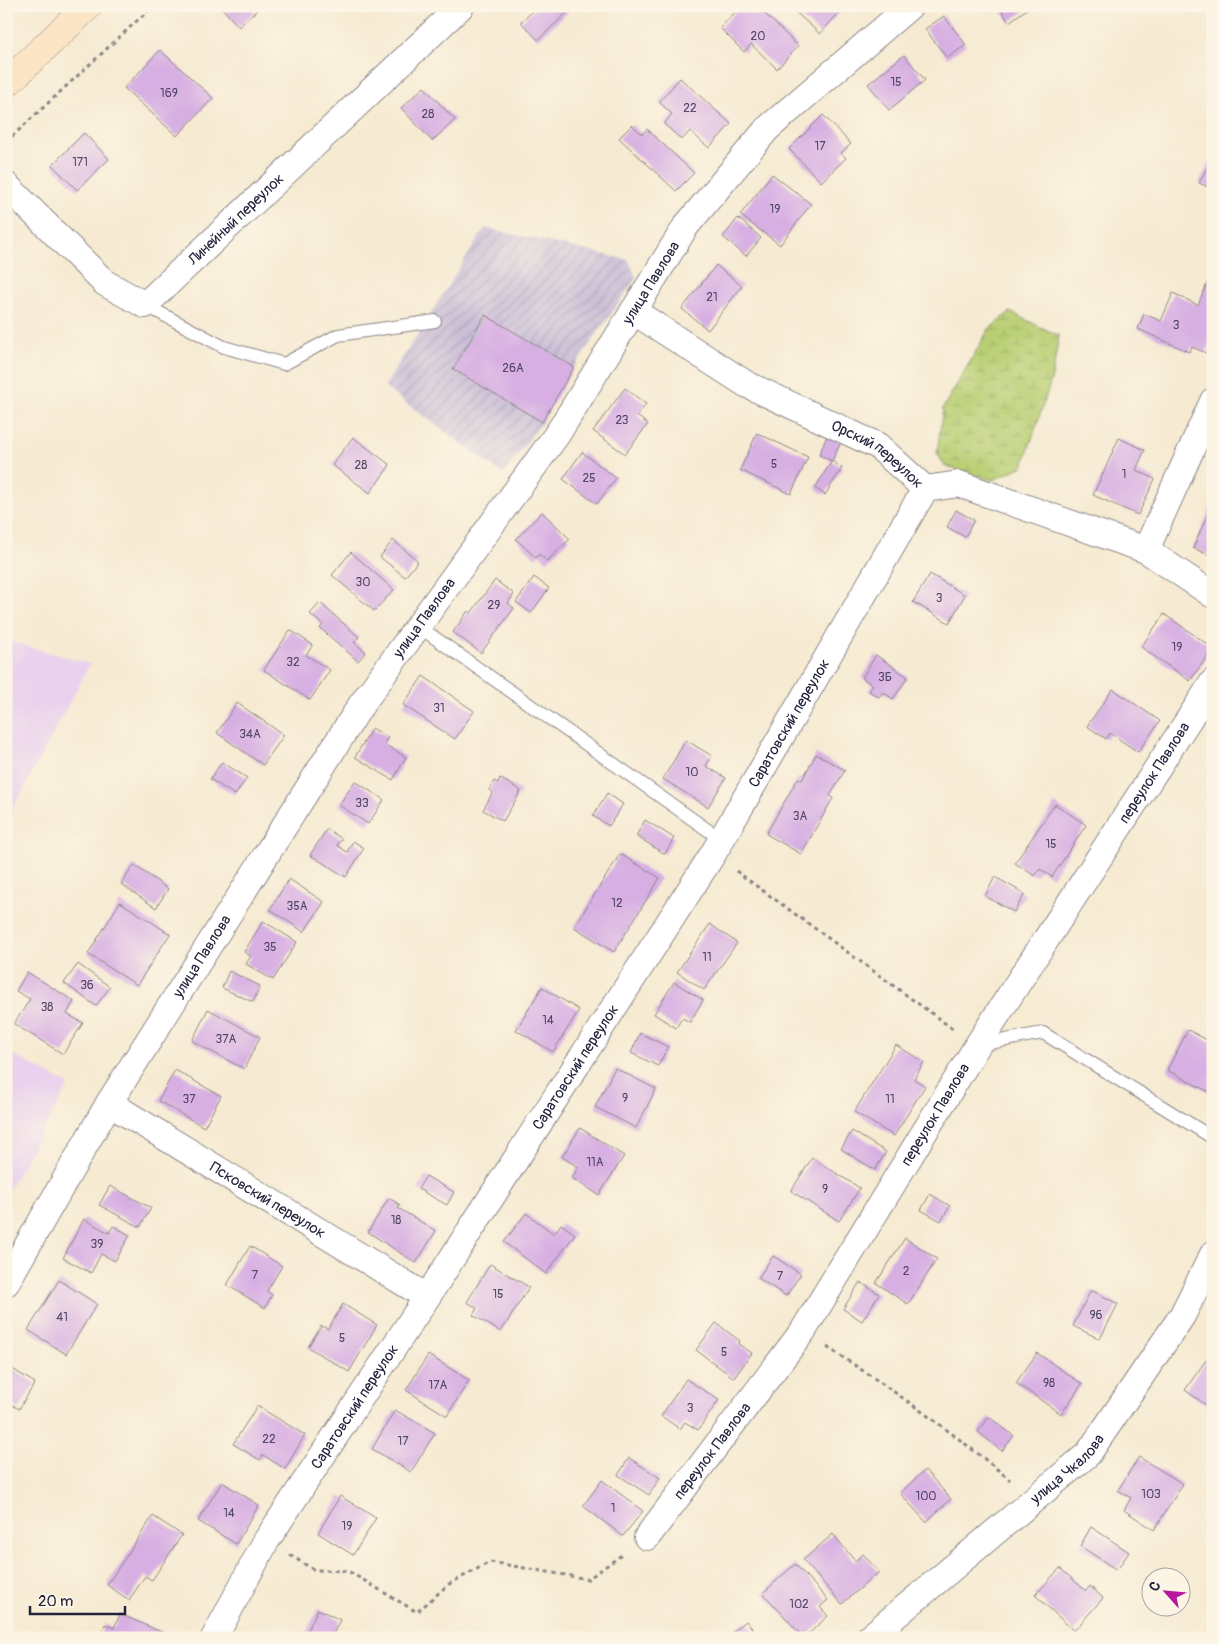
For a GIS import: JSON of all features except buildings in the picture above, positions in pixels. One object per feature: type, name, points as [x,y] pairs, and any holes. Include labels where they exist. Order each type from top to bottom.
[{"type":"main road","points":[[6,84],[88,6]]},
{"type":"street","name":"Линейный переулок","points":[[145,305],[461,6]]},
{"type":"street","name":"улица Павлова","points":[[6,1283],[109,1102],[361,705],[558,433],[686,226],[767,129],[910,6]]},
{"type":"street","points":[[6,185],[105,283],[145,305]]},
{"type":"street","name":"Орский переулок","points":[[633,311],[746,384],[878,446],[925,489],[960,484],[1146,550],[1213,595]]},
{"type":"street","points":[[1146,550],[1213,401]]},
{"type":"street","name":"Саратовский переулок","points":[[214,1638],[266,1541],[427,1297],[718,847],[925,489]]},
{"type":"street","name":"переулок Павлова","points":[[647,1537],[803,1331],[976,1046],[1213,682]]},
{"type":"street","name":"Псковский переулок","points":[[109,1102],[427,1297]]},
{"type":"street","name":"улица Чкалова","points":[[869,1638],[1088,1454],[1182,1316],[1213,1254]]},
{"type":"lane","points":[[145,305],[224,347],[284,364],[338,335],[435,321]]},
{"type":"lane","points":[[418,626],[718,847]]},
{"type":"lane","points":[[976,1046],[1043,1033],[1213,1138]]},
{"type":"path","points":[[6,142],[153,6]]},
{"type":"path","points":[[718,847],[976,1046]]},
{"type":"path","points":[[803,1331],[895,1392],[958,1437],[1033,1500]]},
{"type":"path","points":[[266,1541],[314,1570],[348,1571],[417,1612],[449,1584],[490,1562],[588,1579],[647,1537]]},
{"type":"shaded area","points":[[485,228],[629,260],[636,278],[574,367],[542,422],[503,474],[384,387]]},
{"type":"shaded area","points":[[6,640],[90,664],[6,822]]},
{"type":"shaded area","points":[[6,1051],[69,1085],[6,1194]]},
{"type":"green space","points":[[1010,312],[1059,336],[1051,381],[1023,466],[993,480],[945,466],[937,453],[943,408],[989,329]]}]
